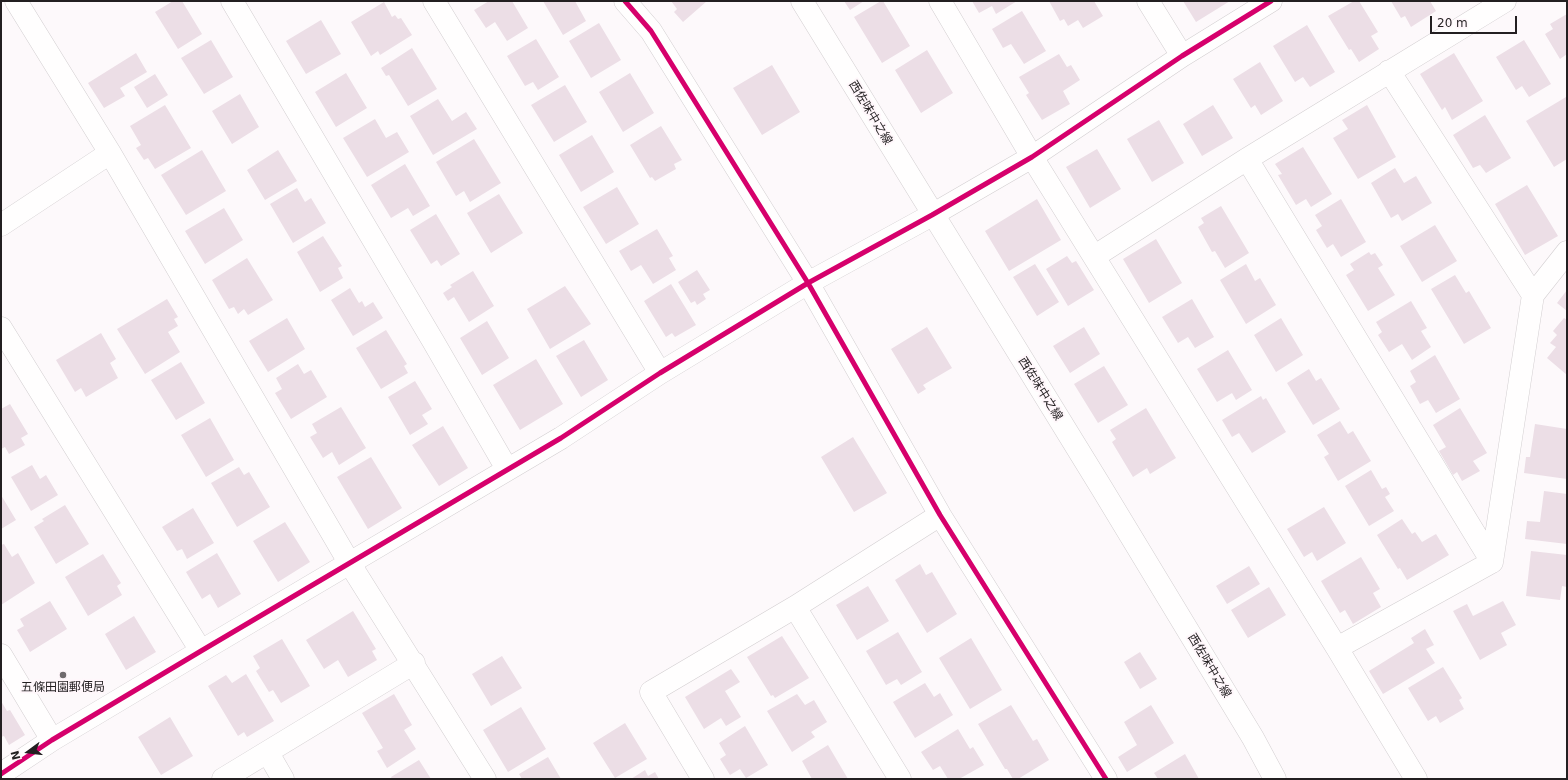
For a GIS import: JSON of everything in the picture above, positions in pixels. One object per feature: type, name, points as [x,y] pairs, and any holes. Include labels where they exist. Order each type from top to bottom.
[{"type":"street","points":[[16,1],[110,153],[350,564],[414,663],[485,779]]},
{"type":"street","points":[[232,1],[434,341],[507,469]]},
{"type":"street","points":[[434,1],[660,373]]},
{"type":"street","points":[[625,1],[651,31],[808,283],[940,515],[1106,779]]},
{"type":"street","name":"西佐味中之線","points":[[802,1],[932,215],[1105,494],[1275,779]]},
{"type":"street","points":[[940,1],[1032,157],[1095,256],[1416,779]]},
{"type":"street","points":[[1148,1],[1182,56]]},
{"type":"street","points":[[1,774],[52,740],[561,438],[660,373],[808,283],[932,215],[1032,157],[1182,56],[1271,1]]},
{"type":"street","points":[[1095,256],[1247,159],[1505,1]]},
{"type":"street","points":[[1389,71],[1532,295]]},
{"type":"street","points":[[1,225],[110,153]]},
{"type":"street","points":[[1247,159],[1492,562]]},
{"type":"street","points":[[1492,562],[1532,295],[1567,252]]},
{"type":"street","points":[[1,328],[201,651]]},
{"type":"street","points":[[703,779],[651,692],[795,607],[940,515]]},
{"type":"street","points":[[1337,648],[1492,562]]},
{"type":"street","points":[[795,607],[900,779]]},
{"type":"street","points":[[1,655],[52,740]]},
{"type":"street","points":[[223,779],[414,663]]},
{"type":"street","points":[[268,753],[283,779]]},
{"type":"building","points":[[173,1],[182,1],[202,34],[178,49],[155,12]]},
{"type":"building","points":[[489,1],[512,1],[528,28],[507,41],[495,22],[486,28],[474,10]]},
{"type":"building","points":[[543,1],[575,1],[586,21],[563,35]]},
{"type":"building","points":[[671,1],[707,1],[683,22],[674,12],[677,9]]},
{"type":"building","points":[[844,1],[864,1],[850,10]]},
{"type":"building","points":[[883,1],[910,46],[882,63],[854,17]]},
{"type":"building","points":[[972,1],[1017,1],[996,14],[992,6],[979,13]]},
{"type":"building","points":[[1049,1],[1094,1],[1103,16],[1083,28],[1078,20],[1068,26],[1064,19],[1060,21]]},
{"type":"building","points":[[1183,1],[1230,1],[1196,22]]},
{"type":"building","points":[[1354,1],[1359,1],[1378,32],[1371,36],[1379,49],[1359,62],[1351,49],[1349,50],[1328,16]]},
{"type":"building","points":[[1391,1],[1430,1],[1436,11],[1411,27],[1405,16],[1401,18]]},
{"type":"building","points":[[384,2],[392,17],[395,15],[398,19],[401,18],[412,35],[380,55],[378,51],[371,56],[351,22]]},
{"type":"building","points":[[1022,11],[1046,51],[1024,64],[1011,44],[1003,48],[992,29]]},
{"type":"building","points":[[1567,14],[1567,54],[1560,59],[1545,34],[1553,29],[1550,24]]},
{"type":"building","points":[[321,20],[341,54],[306,74],[286,41]]},
{"type":"building","points":[[599,23],[621,60],[591,78],[569,41]]},
{"type":"building","points":[[1307,25],[1335,72],[1310,87],[1303,77],[1295,82],[1273,46]]},
{"type":"building","points":[[536,39],[559,77],[538,90],[533,82],[525,86],[507,56]]},
{"type":"building","points":[[211,40],[233,77],[204,94],[181,58]]},
{"type":"building","points":[[1524,40],[1551,84],[1529,97],[1522,86],[1516,90],[1496,57]]},
{"type":"building","points":[[412,48],[437,89],[408,106],[389,75],[386,76],[381,68]]},
{"type":"building","points":[[927,50],[953,93],[921,113],[895,70]]},
{"type":"building","points":[[136,53],[147,72],[120,88],[125,96],[104,108],[88,83]]},
{"type":"building","points":[[1454,53],[1483,101],[1452,120],[1445,107],[1442,110],[1420,74]]},
{"type":"building","points":[[1059,54],[1067,67],[1071,65],[1080,80],[1063,91],[1070,104],[1042,120],[1026,95],[1029,93],[1019,77]]},
{"type":"building","points":[[1260,62],[1283,101],[1261,115],[1255,105],[1251,108],[1233,79]]},
{"type":"building","points":[[772,65],[800,112],[762,135],[733,88]]},
{"type":"building","points":[[346,73],[367,108],[336,127],[315,92]]},
{"type":"building","points":[[630,73],[654,113],[623,132],[599,92]]},
{"type":"building","points":[[155,74],[168,95],[147,108],[134,87]]},
{"type":"building","points":[[565,85],[587,122],[554,142],[531,105]]},
{"type":"building","points":[[240,94],[259,127],[232,144],[212,111]]},
{"type":"building","points":[[1566,97],[1567,159],[1554,167],[1526,121]]},
{"type":"building","points":[[438,99],[452,121],[466,112],[477,129],[433,155],[410,116]]},
{"type":"building","points":[[165,105],[191,148],[155,169],[148,158],[144,160],[136,148],[141,145],[130,126]]},
{"type":"building","points":[[1213,105],[1233,138],[1202,156],[1183,124]]},
{"type":"building","points":[[1367,105],[1396,157],[1358,179],[1333,138],[1348,129],[1342,120]]},
{"type":"building","points":[[1485,115],[1511,158],[1486,173],[1480,165],[1473,168],[1453,135]]},
{"type":"building","points":[[375,119],[386,138],[397,132],[409,152],[367,177],[343,138]]},
{"type":"building","points":[[1159,120],[1184,163],[1152,182],[1127,139]]},
{"type":"building","points":[[661,126],[682,160],[674,164],[676,169],[655,181],[652,177],[650,178],[630,145]]},
{"type":"building","points":[[592,135],[614,172],[581,192],[559,155]]},
{"type":"building","points":[[474,139],[501,183],[470,202],[464,191],[456,196],[436,162]]},
{"type":"building","points":[[1303,147],[1332,194],[1311,207],[1306,199],[1296,205],[1278,175],[1282,174],[1275,164]]},
{"type":"building","points":[[1097,149],[1121,189],[1090,208],[1066,167]]},
{"type":"building","points":[[202,150],[226,191],[186,215],[161,175]]},
{"type":"building","points":[[278,150],[297,181],[265,200],[247,170]]},
{"type":"building","points":[[405,164],[430,206],[413,216],[408,208],[391,218],[371,185]]},
{"type":"building","points":[[1395,168],[1404,183],[1416,176],[1432,203],[1402,221],[1398,214],[1391,218],[1371,183]]},
{"type":"building","points":[[1527,185],[1558,236],[1525,255],[1495,204]]},
{"type":"building","points":[[617,187],[639,224],[606,244],[583,207]]},
{"type":"building","points":[[297,188],[305,202],[311,198],[326,223],[293,243],[270,204]]},
{"type":"building","points":[[499,194],[523,233],[491,253],[467,213]]},
{"type":"building","points":[[1037,199],[1061,240],[1009,271],[985,231]]},
{"type":"building","points":[[1341,199],[1366,242],[1341,257],[1333,244],[1327,248],[1316,230],[1322,226],[1315,215]]},
{"type":"building","points":[[1221,206],[1249,253],[1225,268],[1215,251],[1212,252],[1198,227],[1204,223],[1201,218]]},
{"type":"building","points":[[224,208],[243,240],[205,264],[185,231]]},
{"type":"building","points":[[436,214],[460,254],[441,266],[437,260],[431,264],[410,230]]},
{"type":"building","points":[[1435,225],[1457,261],[1422,282],[1400,246]]},
{"type":"building","points":[[657,229],[673,256],[669,258],[676,270],[653,284],[641,265],[631,271],[619,251]]},
{"type":"building","points":[[323,236],[342,266],[338,268],[343,278],[320,292],[297,252]]},
{"type":"building","points":[[1156,239],[1182,283],[1149,303],[1123,259]]},
{"type":"building","points":[[1369,252],[1371,255],[1375,253],[1383,265],[1378,268],[1395,295],[1368,311],[1346,275],[1354,270],[1350,264]]},
{"type":"building","points":[[1067,256],[1072,263],[1076,261],[1094,290],[1068,306],[1046,269]]},
{"type":"building","points":[[247,258],[273,300],[248,315],[244,309],[238,314],[234,307],[229,309],[212,280]]},
{"type":"building","points":[[1035,264],[1059,302],[1037,316],[1013,277]]},
{"type":"building","points":[[1246,264],[1255,281],[1260,278],[1276,305],[1246,324],[1220,280]]},
{"type":"building","points":[[697,270],[710,290],[703,294],[706,299],[697,305],[695,301],[691,303],[678,282]]},
{"type":"building","points":[[473,271],[494,306],[469,322],[454,297],[448,301],[443,293],[452,287],[450,285]]},
{"type":"building","points":[[1455,275],[1466,293],[1469,291],[1491,328],[1464,344],[1431,289]]},
{"type":"building","points":[[671,284],[696,325],[675,337],[672,333],[666,337],[644,301]]},
{"type":"building","points":[[565,286],[591,324],[550,349],[527,309]]},
{"type":"building","points":[[350,288],[359,303],[362,301],[365,307],[373,302],[383,318],[353,336],[331,300]]},
{"type":"building","points":[[1567,290],[1567,311],[1557,303]]},
{"type":"building","points":[[167,299],[178,317],[174,319],[178,326],[168,332],[180,352],[145,374],[117,329]]},
{"type":"building","points":[[1192,299],[1214,337],[1195,348],[1188,337],[1178,343],[1162,317]]},
{"type":"building","points":[[1411,301],[1427,328],[1421,331],[1431,347],[1412,360],[1402,344],[1389,352],[1378,335],[1382,332],[1376,322]]},
{"type":"building","points":[[287,318],[305,349],[268,372],[249,341]]},
{"type":"building","points":[[1281,318],[1303,355],[1276,372],[1254,335]]},
{"type":"building","points":[[1564,318],[1567,320],[1567,375],[1547,358],[1556,347],[1550,343],[1557,335],[1553,331]]},
{"type":"building","points":[[487,321],[509,358],[482,375],[460,338]]},
{"type":"building","points":[[927,327],[952,368],[923,385],[926,389],[918,394],[891,349]]},
{"type":"building","points":[[1084,327],[1100,354],[1070,373],[1053,346]]},
{"type":"building","points":[[386,330],[407,364],[404,366],[408,373],[381,389],[356,348]]},
{"type":"building","points":[[101,333],[116,359],[110,363],[118,378],[86,397],[81,388],[75,392],[56,360]]},
{"type":"building","points":[[584,340],[608,380],[581,397],[556,356]]},
{"type":"building","points":[[1228,350],[1252,390],[1236,400],[1232,393],[1217,402],[1197,369]]},
{"type":"building","points":[[1435,355],[1460,399],[1436,413],[1428,400],[1420,404],[1410,386],[1416,382],[1410,371]]},
{"type":"building","points":[[536,359],[563,404],[520,430],[493,385]]},
{"type":"building","points":[[181,362],[205,403],[176,420],[151,380]]},
{"type":"building","points":[[298,364],[304,374],[311,370],[327,397],[291,419],[275,393],[282,389],[276,378]]},
{"type":"building","points":[[1104,366],[1128,405],[1098,423],[1074,384]]},
{"type":"building","points":[[1309,369],[1316,381],[1321,378],[1340,409],[1313,425],[1287,383]]},
{"type":"building","points":[[415,381],[432,409],[422,415],[428,424],[410,435],[388,397]]},
{"type":"building","points":[[1261,396],[1263,400],[1266,398],[1286,432],[1252,453],[1239,433],[1232,437],[1222,420]]},
{"type":"building","points":[[10,404],[28,434],[21,438],[25,445],[9,454],[5,447],[1,449],[1,409]]},
{"type":"building","points":[[341,407],[366,448],[339,465],[332,452],[323,458],[310,437],[317,433],[312,424]]},
{"type":"building","points":[[1146,408],[1176,458],[1150,474],[1147,468],[1133,477],[1112,442],[1116,439],[1110,430]]},
{"type":"building","points":[[1460,408],[1487,453],[1473,461],[1480,471],[1462,481],[1457,472],[1453,475],[1439,451],[1446,447],[1433,425]]},
{"type":"building","points":[[210,418],[234,460],[206,477],[181,435]]},
{"type":"building","points":[[1340,421],[1348,434],[1353,431],[1371,461],[1338,481],[1324,457],[1329,454],[1317,435]]},
{"type":"building","points":[[1535,424],[1567,429],[1567,479],[1524,473],[1526,457],[1530,457]]},
{"type":"building","points":[[443,426],[468,468],[439,486],[412,445]]},
{"type":"building","points":[[853,437],[887,493],[854,512],[821,457]]},
{"type":"building","points":[[371,457],[402,508],[368,529],[337,477]]},
{"type":"building","points":[[32,465],[40,479],[46,475],[58,495],[31,511],[11,477]]},
{"type":"building","points":[[239,467],[244,475],[249,472],[270,507],[237,527],[211,483]]},
{"type":"building","points":[[1371,470],[1382,489],[1386,487],[1390,494],[1385,497],[1394,511],[1369,526],[1345,486]]},
{"type":"building","points":[[1544,491],[1567,494],[1567,544],[1525,539],[1527,521],[1540,522]]},
{"type":"building","points":[[1,495],[16,520],[1,529]]},
{"type":"building","points":[[65,505],[89,544],[56,564],[34,527],[44,521],[42,519]]},
{"type":"building","points":[[1324,507],[1346,543],[1317,561],[1312,552],[1304,557],[1287,529]]},
{"type":"building","points":[[193,508],[214,543],[187,559],[182,549],[177,551],[162,527]]},
{"type":"building","points":[[1402,519],[1412,534],[1415,532],[1422,542],[1436,534],[1449,555],[1407,580],[1400,568],[1398,569],[1377,535]]},
{"type":"building","points":[[285,522],[310,562],[278,582],[253,541]]},
{"type":"building","points":[[4,544],[12,557],[18,553],[35,583],[1,605],[1,545]]},
{"type":"building","points":[[1531,551],[1567,555],[1567,587],[1562,586],[1560,600],[1526,596]]},
{"type":"building","points":[[217,553],[241,594],[218,608],[210,594],[202,599],[186,572]]},
{"type":"building","points":[[103,554],[121,583],[117,586],[122,595],[88,616],[65,577]]},
{"type":"building","points":[[1361,557],[1380,589],[1373,593],[1381,607],[1353,624],[1345,610],[1340,613],[1321,581]]},
{"type":"building","points":[[920,564],[926,575],[932,572],[957,614],[927,633],[895,580]]},
{"type":"building","points":[[1249,566],[1260,584],[1227,604],[1216,586]]},
{"type":"building","points":[[868,586],[889,621],[857,640],[836,605]]},
{"type":"building","points":[[1269,587],[1286,615],[1248,638],[1231,610]]},
{"type":"building","points":[[50,601],[67,629],[30,652],[17,630],[24,626],[20,619]]},
{"type":"building","points":[[1503,601],[1516,625],[1501,633],[1507,645],[1480,660],[1453,611],[1467,604],[1473,616]]},
{"type":"building","points":[[353,611],[376,649],[372,651],[377,660],[348,677],[338,660],[324,669],[306,640]]},
{"type":"building","points":[[134,616],[156,652],[126,670],[105,634]]},
{"type":"building","points":[[1425,629],[1434,645],[1426,649],[1435,663],[1383,694],[1369,671],[1414,643],[1411,638]]},
{"type":"building","points":[[898,632],[922,672],[901,685],[897,679],[886,685],[866,651]]},
{"type":"building","points":[[782,636],[809,678],[775,698],[773,695],[771,696],[747,657]]},
{"type":"building","points":[[971,638],[1002,690],[970,709],[939,658]]},
{"type":"building","points":[[282,639],[310,686],[281,703],[273,690],[269,692],[256,671],[260,668],[253,656]]},
{"type":"building","points":[[1140,652],[1157,679],[1140,689],[1124,662]]},
{"type":"building","points":[[502,656],[522,688],[491,706],[472,674]]},
{"type":"building","points":[[1443,667],[1462,698],[1459,700],[1464,709],[1440,723],[1436,716],[1428,721],[1408,688]]},
{"type":"building","points":[[731,669],[740,682],[725,691],[741,717],[726,726],[721,718],[704,729],[685,697]]},
{"type":"building","points":[[246,674],[274,721],[247,737],[244,732],[238,736],[208,686],[226,675],[232,683]]},
{"type":"building","points":[[925,683],[934,697],[940,693],[953,715],[915,738],[893,702]]},
{"type":"building","points":[[394,694],[412,725],[404,730],[416,749],[387,768],[377,751],[383,748],[362,713]]},
{"type":"building","points":[[797,694],[805,705],[814,700],[827,722],[811,732],[815,737],[792,752],[767,711]]},
{"type":"building","points":[[1,701],[7,711],[10,710],[25,735],[9,745],[4,736],[1,737]]},
{"type":"building","points":[[1011,705],[1033,741],[1037,739],[1049,760],[1018,779],[1013,779],[1007,769],[1005,769],[978,724]]},
{"type":"building","points":[[1151,705],[1174,743],[1127,772],[1118,757],[1137,745],[1124,722]]},
{"type":"building","points":[[521,707],[546,749],[508,772],[483,730]]},
{"type":"building","points":[[170,717],[193,756],[161,775],[138,737]]},
{"type":"building","points":[[625,723],[647,759],[615,778],[593,743]]},
{"type":"building","points":[[745,726],[768,765],[746,778],[740,769],[730,775],[720,759],[726,755],[719,743]]},
{"type":"building","points":[[958,729],[970,749],[973,747],[984,765],[959,779],[948,779],[940,766],[933,770],[921,752]]},
{"type":"building","points":[[828,745],[848,779],[812,779],[802,761]]},
{"type":"building","points":[[1185,754],[1199,779],[1158,779],[1154,773]]},
{"type":"building","points":[[548,757],[561,779],[522,779],[519,774]]},
{"type":"building","points":[[419,760],[431,779],[392,779],[391,777]]},
{"type":"building","points":[[645,770],[648,776],[655,772],[659,779],[631,779]]},
{"type":"cycle path","points":[[625,1],[651,31],[808,283],[940,515],[1106,779]]},
{"type":"cycle path","points":[[1,774],[52,740],[561,438],[660,373],[808,283],[932,215],[1032,157],[1182,56],[1271,1]]},
{"type":"place","name":"五條田園郵便局","points":[[63,675]]}]
